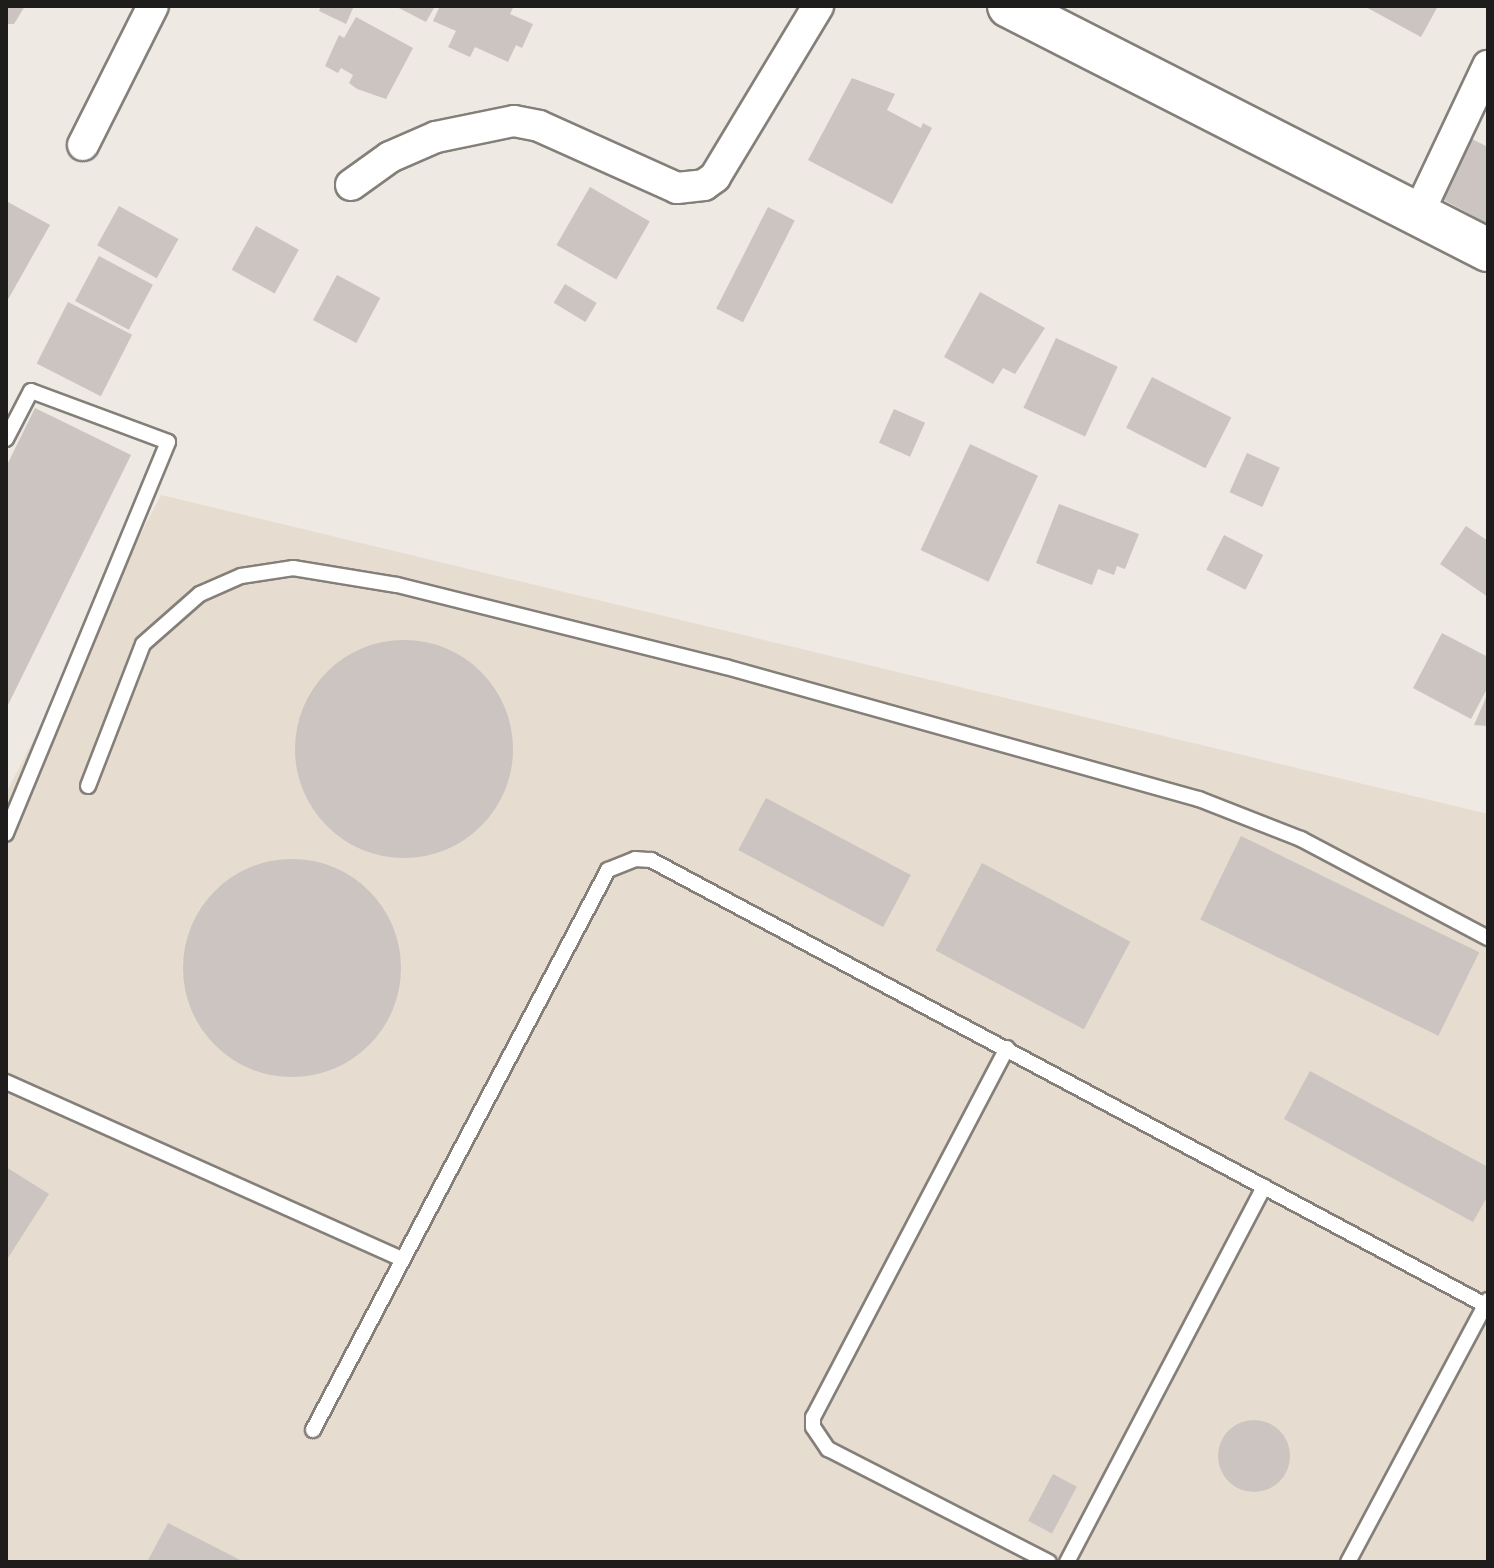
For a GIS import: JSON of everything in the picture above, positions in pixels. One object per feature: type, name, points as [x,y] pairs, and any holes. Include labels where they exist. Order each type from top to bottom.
[{"type":"street","points":[[83,145],[153,6]]},
{"type":"street","points":[[351,185],[390,157],[436,137],[514,121],[539,126],[677,188],[704,185],[715,177],[818,6]]},
{"type":"street","points":[[1009,6],[1488,250]]},
{"type":"street","points":[[1418,214],[1488,66]]},
{"type":"lane","points":[[6,439],[31,391],[168,442],[6,834]]},
{"type":"lane","points":[[88,786],[143,644],[200,594],[241,576],[293,568],[397,585],[711,664],[1199,799],[1301,839],[1488,938]]},
{"type":"lane","points":[[313,1430],[608,870],[620,863],[651,860],[1486,1302],[1348,1562]]},
{"type":"lane","points":[[1007,1048],[813,1417],[813,1427],[828,1449],[1049,1562]]},
{"type":"lane","points":[[6,1082],[401,1259]]},
{"type":"lane","points":[[1067,1562],[1264,1187]]},
{"type":"shaded area","points":[[161,495],[1488,814],[1488,1562],[6,1562],[6,793]]},
{"type":"building","points":[[6,6],[25,6],[14,24],[6,24]]},
{"type":"building","points":[[321,6],[354,6],[346,24],[319,11]]},
{"type":"building","points":[[395,6],[435,6],[426,22]]},
{"type":"building","points":[[440,6],[514,6],[510,14],[533,24],[522,48],[516,45],[508,62],[475,47],[470,57],[448,47],[456,31],[433,21]]},
{"type":"building","points":[[1364,6],[1438,6],[1421,37]]},
{"type":"building","points":[[356,17],[413,48],[386,99],[357,89],[349,83],[353,75],[341,68],[338,73],[325,66],[339,35],[344,38]]},
{"type":"building","points":[[852,78],[895,94],[887,110],[921,128],[923,123],[932,128],[892,204],[808,160]]},
{"type":"building","points":[[1470,138],[1488,147],[1488,224],[1431,193]]},
{"type":"building","points":[[590,187],[650,222],[616,280],[556,245]]},
{"type":"building","points":[[6,201],[50,225],[6,303]]},
{"type":"building","points":[[119,206],[178,239],[157,278],[97,245]]},
{"type":"building","points":[[768,207],[795,221],[743,322],[716,309]]},
{"type":"building","points":[[256,226],[299,250],[275,293],[232,270]]},
{"type":"building","points":[[99,256],[153,285],[129,330],[75,301]]},
{"type":"building","points":[[337,275],[380,298],[356,343],[313,320]]},
{"type":"building","points":[[565,284],[597,303],[585,322],[554,303]]},
{"type":"building","points":[[980,292],[1045,328],[1015,374],[1003,368],[993,384],[944,357]]},
{"type":"building","points":[[68,302],[132,335],[101,396],[37,363]]},
{"type":"building","points":[[1056,338],[1118,367],[1085,437],[1023,408]]},
{"type":"building","points":[[1152,377],[1231,417],[1205,468],[1126,428]]},
{"type":"building","points":[[35,408],[131,455],[6,709],[6,467]]},
{"type":"building","points":[[894,409],[925,423],[910,457],[879,443]]},
{"type":"building","points":[[970,444],[1038,476],[989,582],[921,550]]},
{"type":"building","points":[[1247,453],[1280,468],[1262,507],[1230,492]]},
{"type":"building","points":[[1059,504],[1139,534],[1125,569],[1117,566],[1114,575],[1098,569],[1092,585],[1036,563]]},
{"type":"building","points":[[1466,526],[1488,541],[1488,597],[1440,564]]},
{"type":"building","points":[[1224,535],[1263,555],[1245,590],[1206,570]]},
{"type":"building","points":[[1442,633],[1488,657],[1488,687],[1471,719],[1413,688]]},
{"type":"building","points":[[404,640],[446,648],[465,658],[481,672],[495,688],[505,707],[513,749],[505,791],[495,810],[481,826],[465,840],[446,850],[404,858],[362,850],[343,840],[327,826],[313,810],[303,791],[295,749],[303,707],[313,688],[327,672],[343,658],[362,648]]},
{"type":"building","points":[[1488,693],[1488,726],[1474,725]]},
{"type":"building","points":[[766,798],[911,875],[883,927],[738,850]]},
{"type":"building","points":[[1241,836],[1479,952],[1438,1036],[1200,920]]},
{"type":"building","points":[[292,859],[334,867],[353,877],[369,891],[383,907],[393,926],[401,968],[393,1010],[383,1029],[369,1045],[353,1059],[334,1069],[292,1077],[250,1069],[231,1059],[215,1045],[201,1029],[191,1010],[183,968],[191,926],[201,907],[215,891],[231,877],[250,867]]},
{"type":"building","points":[[982,863],[1130,942],[1084,1029],[936,950]]},
{"type":"building","points":[[1310,1071],[1488,1167],[1488,1195],[1473,1222],[1284,1119]]},
{"type":"building","points":[[6,1167],[49,1194],[6,1261]]},
{"type":"building","points":[[1254,1420],[1280,1430],[1290,1456],[1280,1482],[1254,1492],[1228,1482],[1218,1456],[1228,1430]]},
{"type":"building","points":[[1053,1474],[1077,1487],[1052,1533],[1028,1521]]},
{"type":"building","points":[[168,1523],[244,1562],[147,1562]]}]
